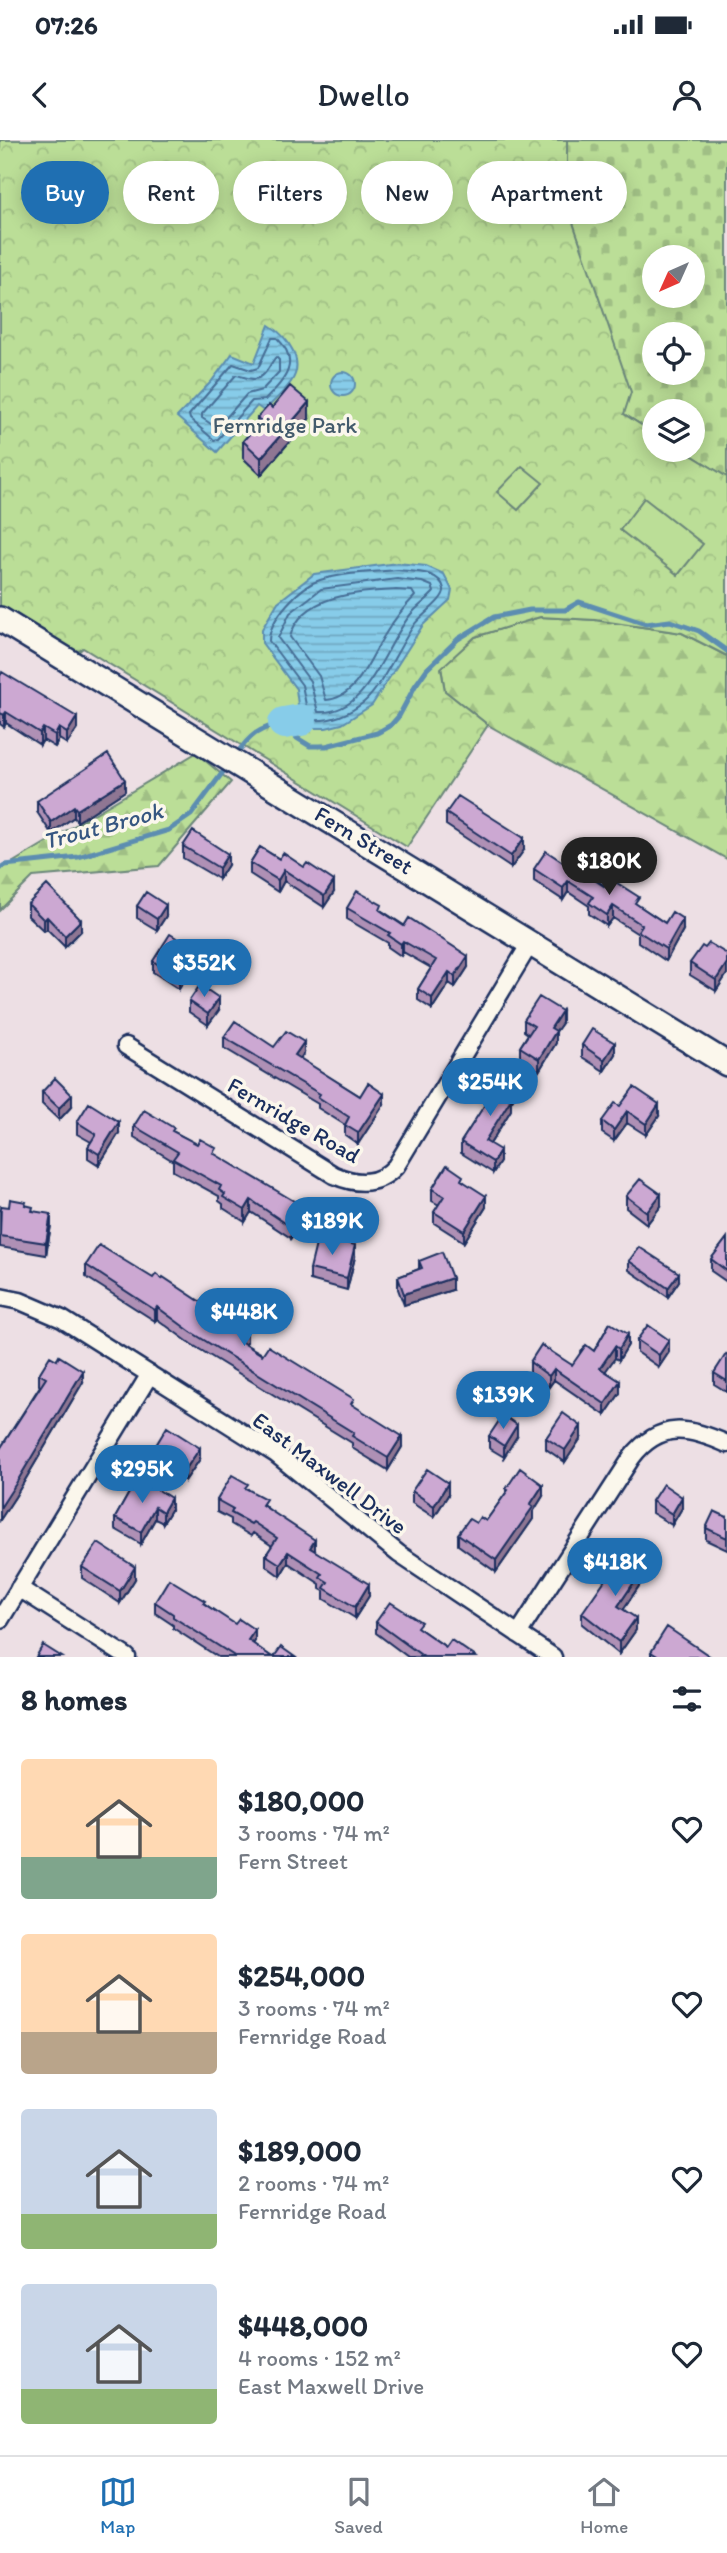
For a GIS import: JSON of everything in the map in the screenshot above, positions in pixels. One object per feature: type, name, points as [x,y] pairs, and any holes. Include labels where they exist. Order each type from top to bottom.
[{"type":"street","name":"Fern Street","points":[[0,619],[727,1064]]},
{"type":"street","name":"Fernridge Road","points":[[126,1046],[334,1175],[352,1182],[376,1181],[387,1175],[400,1159],[531,942]]},
{"type":"street","name":"East Maxwell Drive","points":[[0,1297],[20,1301],[62,1319],[276,1454],[399,1554],[553,1657]]},
{"type":"street","points":[[0,1620],[149,1374]]},
{"type":"street","points":[[518,1633],[632,1457],[646,1442],[664,1433],[683,1430],[727,1444]]},
{"type":"street","points":[[19,1588],[128,1657]]},
{"type":"green space","name":"Fernridge Park","points":[[0,140],[567,140],[567,161],[467,161],[467,224],[574,224],[631,392],[624,414],[642,425],[642,462],[703,462],[727,477],[727,656],[682,633],[595,620],[540,617],[475,637],[441,668],[445,691],[488,725],[407,847],[83,648],[77,653],[0,606]]},
{"type":"green space","points":[[566,140],[727,140],[727,477],[703,462],[705,462],[705,399],[642,399],[642,425],[624,414],[572,224],[627,224],[627,161],[566,161]]},
{"type":"green space","points":[[522,466],[543,483],[518,510],[497,492]]},
{"type":"green space","points":[[644,498],[703,544],[678,575],[620,530]]},
{"type":"green space","points":[[540,617],[595,620],[682,633],[727,656],[727,859],[488,725],[445,691],[441,667],[475,637]]},
{"type":"green space","points":[[196,753],[231,782],[159,866],[33,877],[0,910],[0,870]]},
{"type":"water","points":[[269,325],[288,342],[295,358],[295,374],[275,401],[264,411],[257,406],[217,452],[177,417],[211,382],[232,354],[254,363]]},
{"type":"water","points":[[343,372],[351,376],[355,384],[351,392],[343,396],[335,392],[331,384],[335,376]]},
{"type":"water","points":[[397,563],[426,566],[444,574],[452,590],[450,600],[423,625],[372,705],[342,724],[326,728],[301,728],[296,689],[262,643],[262,629],[278,602],[314,574]]},
{"type":"building","points":[[290,386],[309,402],[261,458],[243,441],[261,421],[257,418],[269,405],[272,408]]},
{"type":"building","points":[[2,672],[77,717],[67,733],[59,728],[55,735],[43,728],[40,733],[6,712],[4,715],[0,713]]},
{"type":"building","points":[[108,754],[125,780],[77,810],[74,806],[51,822],[37,801]]},
{"type":"building","points":[[458,796],[524,838],[511,856],[446,813]]},
{"type":"building","points":[[193,831],[228,854],[219,868],[183,846]]},
{"type":"building","points":[[260,847],[279,859],[283,853],[304,867],[307,863],[334,881],[324,896],[284,870],[278,880],[250,863]]},
{"type":"building","points":[[546,851],[563,862],[569,852],[581,859],[576,868],[604,886],[609,878],[639,897],[635,903],[665,923],[672,912],[683,919],[666,949],[638,931],[642,925],[613,906],[607,915],[589,903],[593,897],[568,881],[563,888],[534,869]]},
{"type":"building","points":[[47,885],[81,920],[65,936],[47,917],[44,920],[28,904]]},
{"type":"building","points":[[357,891],[382,905],[380,910],[404,926],[409,918],[468,956],[455,976],[449,972],[432,998],[418,989],[436,960],[403,941],[401,944],[388,935],[390,933],[347,908]]},
{"type":"building","points":[[146,892],[166,905],[157,919],[137,906]]},
{"type":"building","points":[[170,934],[193,948],[187,958],[190,960],[179,978],[153,961]]},
{"type":"building","points":[[709,943],[727,954],[727,963],[716,980],[690,963],[702,946],[705,948]]},
{"type":"building","points":[[200,985],[219,998],[208,1014],[189,1001]]},
{"type":"building","points":[[539,997],[562,1011],[551,1028],[556,1031],[539,1059],[520,1047],[534,1026],[524,1020]]},
{"type":"building","points":[[235,1021],[274,1047],[286,1031],[304,1042],[295,1055],[360,1096],[368,1083],[384,1094],[358,1133],[345,1125],[349,1117],[318,1097],[320,1094],[224,1037]]},
{"type":"building","points":[[592,1029],[615,1043],[604,1060],[582,1045]]},
{"type":"building","points":[[499,1072],[516,1083],[507,1097],[511,1099],[485,1141],[500,1150],[493,1162],[461,1142],[489,1098],[485,1096]]},
{"type":"building","points":[[55,1078],[72,1095],[59,1108],[42,1092]]},
{"type":"building","points":[[634,1087],[659,1104],[646,1124],[627,1111],[614,1130],[602,1121],[615,1103],[620,1106]]},
{"type":"building","points":[[89,1103],[119,1122],[99,1154],[88,1147],[96,1134],[77,1122]]},
{"type":"building","points":[[144,1110],[174,1128],[172,1131],[197,1144],[200,1139],[216,1148],[213,1153],[304,1207],[291,1227],[251,1200],[245,1210],[223,1197],[225,1194],[219,1190],[221,1186],[173,1159],[178,1152],[134,1126]]},
{"type":"building","points":[[447,1165],[463,1176],[461,1180],[486,1196],[464,1231],[434,1212],[444,1196],[432,1189]]},
{"type":"building","points":[[640,1179],[661,1194],[647,1212],[626,1196]]},
{"type":"building","points":[[10,1199],[26,1202],[25,1205],[33,1207],[32,1211],[51,1214],[46,1243],[0,1236],[1,1206],[9,1207]]},
{"type":"building","points":[[318,1236],[355,1245],[347,1278],[310,1269]]},
{"type":"building","points":[[727,1238],[727,1271],[711,1259]]},
{"type":"building","points":[[99,1245],[153,1278],[156,1274],[162,1279],[163,1277],[216,1312],[222,1302],[235,1309],[228,1320],[247,1331],[240,1341],[262,1355],[268,1346],[354,1399],[351,1404],[402,1436],[388,1458],[352,1436],[354,1433],[191,1332],[157,1307],[155,1310],[86,1265]]},
{"type":"building","points":[[639,1247],[679,1273],[668,1288],[629,1261]]},
{"type":"building","points":[[442,1252],[452,1278],[404,1294],[398,1277],[422,1268],[419,1261]]},
{"type":"building","points":[[610,1323],[628,1334],[619,1349],[615,1346],[600,1368],[620,1381],[605,1404],[554,1369],[549,1376],[530,1362],[541,1345],[572,1365],[586,1345],[594,1351]]},
{"type":"building","points":[[648,1325],[669,1340],[659,1355],[637,1340]]},
{"type":"building","points":[[727,1355],[727,1381],[714,1373]]},
{"type":"building","points":[[50,1356],[57,1360],[59,1356],[83,1371],[0,1508],[0,1449],[46,1378],[39,1374]]},
{"type":"building","points":[[563,1413],[581,1426],[565,1450],[546,1438]]},
{"type":"building","points":[[503,1415],[517,1425],[504,1446],[489,1436]]},
{"type":"building","points":[[167,1427],[200,1448],[185,1470],[153,1450]]},
{"type":"building","points":[[520,1468],[543,1485],[530,1505],[533,1507],[496,1560],[458,1534],[469,1519],[476,1523],[480,1517],[486,1521]]},
{"type":"building","points":[[427,1469],[448,1483],[434,1506],[412,1491]]},
{"type":"building","points":[[232,1475],[248,1484],[245,1488],[266,1499],[262,1505],[315,1540],[310,1548],[369,1584],[355,1607],[324,1588],[328,1582],[320,1577],[322,1574],[288,1552],[280,1564],[266,1555],[277,1538],[253,1522],[251,1524],[231,1513],[233,1509],[217,1500]]},
{"type":"building","points":[[138,1477],[171,1498],[163,1512],[155,1507],[141,1532],[115,1518]]},
{"type":"building","points":[[663,1484],[682,1497],[672,1514],[652,1501]]},
{"type":"building","points":[[714,1511],[727,1517],[727,1538],[706,1528]]},
{"type":"building","points":[[98,1543],[135,1567],[120,1591],[82,1567]]},
{"type":"building","points":[[625,1551],[645,1566],[618,1606],[636,1618],[619,1642],[582,1613]]},
{"type":"building","points":[[169,1579],[205,1601],[203,1603],[235,1624],[239,1619],[255,1630],[248,1640],[272,1657],[236,1657],[173,1617],[173,1614],[155,1602]]},
{"type":"building","points":[[390,1602],[421,1622],[417,1627],[446,1647],[451,1640],[476,1657],[424,1657],[376,1622]]},
{"type":"building","points":[[667,1627],[711,1657],[659,1657],[651,1652]]},
{"type":"building","points":[[43,1645],[62,1657],[36,1657]]},
{"type":"building","points":[[281,1647],[295,1657],[274,1657]]},
{"type":"waterway","name":"Trout Brook","points":[[235,756],[255,734],[267,727],[284,723],[297,738],[310,746],[326,746],[377,733],[391,725],[399,716],[427,669],[458,639],[494,617],[530,610],[565,610],[579,602],[646,624],[670,621],[699,631],[727,651]]},
{"type":"waterway","points":[[284,723],[301,720]]},
{"type":"waterway","name":"Trout Brook","points":[[0,868],[5,865],[78,857],[169,830],[191,815],[229,764]]}]
